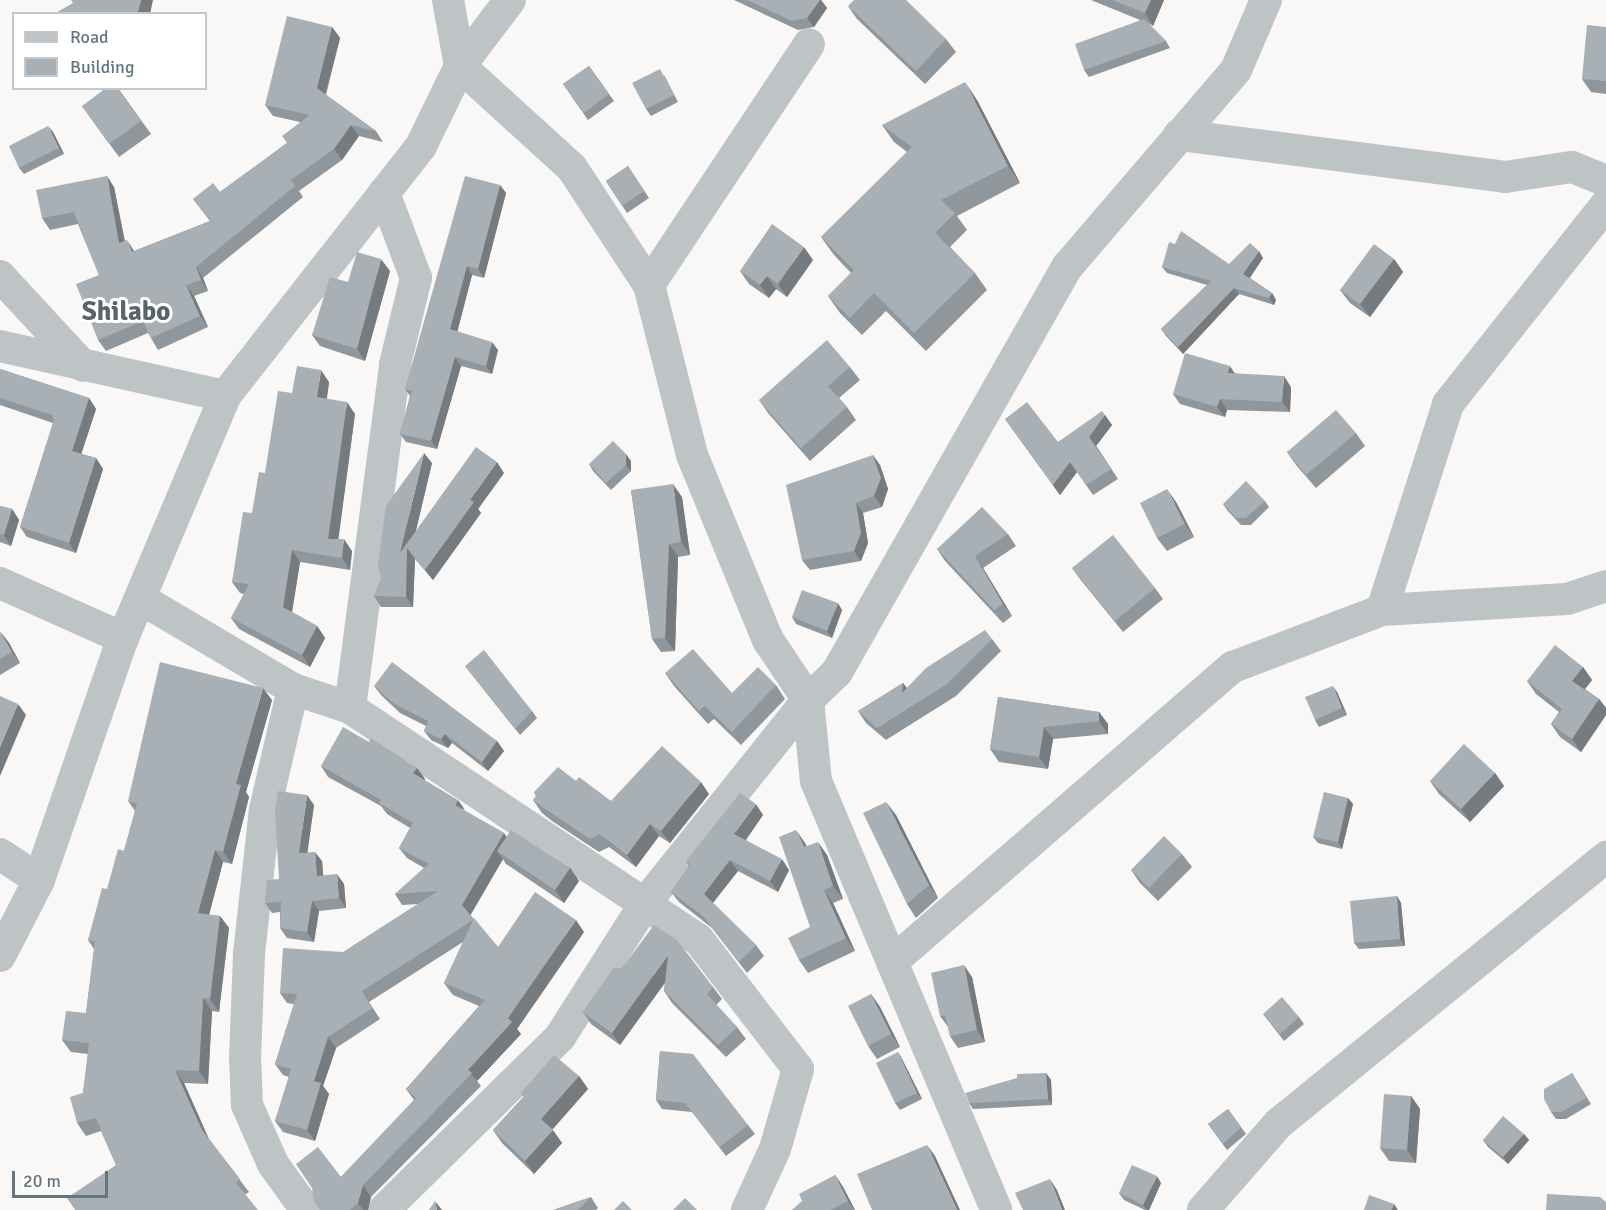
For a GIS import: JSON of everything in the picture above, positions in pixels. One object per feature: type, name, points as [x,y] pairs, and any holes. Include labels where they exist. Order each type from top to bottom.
[{"type":"street","points":[[448,0],[460,66],[572,168],[649,285],[692,455],[768,640],[808,700],[816,781],[996,1210]]},
{"type":"street","points":[[0,956],[39,880],[123,638],[225,396],[421,146],[460,66],[510,0]]},
{"type":"street","points":[[384,1210],[560,1037],[646,902],[808,700],[837,672],[1068,266],[1236,70],[1266,0]]},
{"type":"street","points":[[649,285],[809,44]]},
{"type":"street","points":[[1179,135],[1505,177],[1572,166],[1606,181]]},
{"type":"street","points":[[350,708],[395,364],[416,278],[384,193]]},
{"type":"street","points":[[1382,609],[1448,404],[1606,205]]},
{"type":"street","points":[[0,276],[82,366]]},
{"type":"street","points":[[0,346],[225,396]]},
{"type":"street","points":[[0,583],[123,638]]},
{"type":"street","points":[[892,962],[1233,667],[1382,609],[1567,599],[1606,586]]},
{"type":"street","points":[[141,599],[293,689],[350,708],[646,902],[698,939],[798,1069],[775,1149],[747,1210]]},
{"type":"street","points":[[293,689],[265,809],[249,954],[245,1056],[247,1105],[273,1164],[306,1210]]},
{"type":"street","points":[[0,854],[39,880]]},
{"type":"street","points":[[1203,1210],[1279,1123],[1606,857]]},
{"type":"building","points":[[71,0],[141,0],[138,12],[57,12],[73,3]]},
{"type":"building","points":[[747,0],[820,0],[807,18],[792,21]]},
{"type":"building","points":[[854,0],[906,0],[946,39],[916,71],[848,6]]},
{"type":"building","points":[[1112,0],[1151,0],[1145,13]]},
{"type":"building","points":[[287,16],[332,27],[317,88],[376,131],[351,125],[334,149],[291,180],[295,186],[196,267],[201,280],[186,285],[200,316],[151,338],[143,321],[98,340],[76,284],[99,275],[74,212],[42,218],[36,190],[107,176],[119,243],[127,240],[132,252],[211,221],[193,199],[213,183],[220,192],[287,143],[282,136],[310,115],[265,105]]},
{"type":"building","points":[[1144,19],[1166,41],[1084,70],[1075,44]]},
{"type":"building","points":[[1587,25],[1606,27],[1606,81],[1582,79]]},
{"type":"building","points":[[589,66],[609,94],[584,113],[563,84]]},
{"type":"building","points":[[660,69],[674,95],[646,109],[632,83]]},
{"type":"building","points":[[965,82],[1008,166],[941,200],[955,213],[935,233],[975,273],[914,333],[874,293],[850,318],[828,296],[854,270],[821,237],[912,147],[882,125]]},
{"type":"building","points":[[103,90],[119,90],[141,121],[109,144],[82,106]]},
{"type":"building","points":[[48,126],[59,148],[19,168],[9,146]]},
{"type":"building","points":[[628,166],[644,191],[622,206],[606,181]]},
{"type":"building","points":[[465,176],[500,185],[478,269],[467,266],[450,329],[492,342],[486,366],[455,357],[431,441],[400,434],[412,391],[405,389]]},
{"type":"building","points":[[772,224],[804,247],[778,284],[767,276],[760,285],[740,271]]},
{"type":"building","points":[[1181,231],[1229,264],[1250,243],[1259,251],[1243,274],[1272,293],[1269,298],[1234,288],[1178,347],[1161,329],[1211,281],[1162,267],[1169,242],[1175,244]]},
{"type":"building","points":[[1374,244],[1394,259],[1360,304],[1340,290]]},
{"type":"building","points":[[357,252],[381,259],[357,349],[312,335],[330,277],[348,282]]},
{"type":"building","points":[[827,340],[850,367],[828,386],[847,407],[801,448],[759,400]]},
{"type":"building","points":[[1185,353],[1230,366],[1227,373],[1284,376],[1282,402],[1220,399],[1217,407],[1173,394]]},
{"type":"building","points":[[297,366],[321,370],[317,397],[347,402],[328,539],[344,539],[342,558],[292,550],[283,607],[317,626],[302,655],[231,618],[249,584],[232,582],[243,512],[252,513],[259,472],[265,473],[278,391],[292,393]]},
{"type":"building","points":[[0,369],[89,398],[72,451],[96,458],[69,543],[20,527],[54,420],[52,415],[0,398]]},
{"type":"building","points":[[1027,402],[1058,442],[1102,411],[1105,415],[1089,437],[1111,469],[1086,485],[1070,462],[1053,485],[1005,419]]},
{"type":"building","points":[[1336,410],[1356,433],[1306,475],[1287,452]]},
{"type":"building","points":[[613,441],[626,454],[626,465],[606,483],[589,464]]},
{"type":"building","points":[[476,447],[497,462],[470,500],[474,502],[425,570],[407,548],[406,597],[374,596],[381,581],[378,565],[386,506],[424,453],[400,553]]},
{"type":"building","points":[[873,455],[881,478],[874,496],[856,503],[861,533],[854,551],[802,560],[786,485]]},
{"type":"building","points":[[1246,481],[1265,501],[1246,518],[1236,518],[1223,504]]},
{"type":"building","points":[[673,484],[681,542],[669,544],[665,638],[652,639],[631,490]]},
{"type":"building","points":[[1167,489],[1185,524],[1157,538],[1140,503]]},
{"type":"building","points":[[0,506],[12,509],[4,535],[0,534]]},
{"type":"building","points":[[982,507],[1008,534],[975,556],[1003,604],[994,610],[937,549]]},
{"type":"building","points":[[1113,535],[1155,588],[1115,621],[1072,568]]},
{"type":"building","points":[[802,590],[838,603],[827,631],[792,617]]},
{"type":"building","points":[[985,630],[992,639],[947,684],[877,728],[858,711],[903,683],[902,693],[926,668]]},
{"type":"building","points":[[0,632],[12,652],[0,659]]},
{"type":"building","points":[[1555,645],[1583,667],[1572,681],[1599,699],[1572,739],[1551,724],[1562,709],[1527,681]]},
{"type":"building","points":[[693,649],[732,693],[758,667],[776,685],[732,732],[705,706],[699,711],[665,673]]},
{"type":"building","points":[[484,650],[532,711],[515,729],[465,666]]},
{"type":"building","points":[[160,662],[263,688],[236,784],[241,785],[223,852],[215,850],[198,913],[220,916],[210,999],[203,998],[199,1071],[175,1070],[202,1130],[240,1179],[236,1183],[258,1210],[75,1210],[67,1198],[116,1165],[96,1118],[77,1123],[70,1097],[83,1093],[89,1043],[62,1040],[66,1011],[86,1013],[95,942],[88,940],[102,888],[107,889],[118,849],[124,851],[137,803],[128,801]]},
{"type":"building","points":[[392,662],[497,741],[482,762],[445,734],[441,739],[424,731],[428,721],[393,703],[374,686]]},
{"type":"building","points":[[1333,686],[1342,708],[1315,720],[1305,697]]},
{"type":"building","points":[[0,696],[18,704],[0,747]]},
{"type":"building","points":[[998,697],[1099,712],[1099,721],[1044,727],[1039,757],[990,749]]},
{"type":"building","points":[[343,727],[369,742],[371,738],[417,768],[413,773],[458,800],[455,805],[504,833],[462,905],[474,919],[362,991],[372,1008],[328,1037],[314,1081],[321,1083],[307,1130],[275,1121],[291,1069],[275,1064],[297,994],[280,993],[283,948],[343,952],[438,891],[395,894],[429,864],[399,848],[413,823],[379,803],[381,800],[321,766]]},
{"type":"building","points":[[1464,744],[1495,773],[1461,809],[1430,781]]},
{"type":"building","points":[[662,746],[701,782],[661,831],[650,824],[627,855],[600,834],[590,839],[533,800],[537,795],[534,792],[558,767],[576,781],[579,777],[611,801]]},
{"type":"building","points":[[278,791],[307,795],[299,853],[315,852],[317,876],[337,874],[339,898],[312,901],[307,932],[280,928],[281,902],[265,903],[267,880],[279,879],[275,811]]},
{"type":"building","points":[[1324,792],[1348,798],[1338,842],[1313,837]]},
{"type":"building","points":[[740,793],[756,804],[734,834],[782,859],[770,881],[730,860],[704,894],[756,945],[739,962],[704,917],[671,892],[690,865],[686,861]]},
{"type":"building","points":[[886,802],[929,885],[907,904],[863,813]]},
{"type":"building","points":[[511,830],[570,868],[555,890],[497,851]]},
{"type":"building","points":[[796,830],[804,847],[818,842],[833,886],[824,890],[846,938],[799,960],[788,938],[810,927],[779,837]]},
{"type":"building","points":[[1164,836],[1182,854],[1149,888],[1131,870]]},
{"type":"building","points":[[535,892],[576,920],[508,1018],[512,1022],[468,1070],[472,1073],[363,1185],[358,1203],[350,1210],[320,1210],[314,1202],[312,1188],[296,1164],[318,1147],[341,1177],[416,1098],[406,1089],[485,1000],[444,983],[474,918],[498,947]]},
{"type":"building","points":[[1397,896],[1400,939],[1354,943],[1350,901]]},
{"type":"building","points":[[654,925],[677,940],[713,987],[707,994],[737,1027],[718,1045],[664,991],[668,955],[612,1033],[583,1012],[614,968],[622,968]]},
{"type":"building","points":[[964,965],[977,1030],[950,1036],[945,1015],[940,1016],[931,973]]},
{"type":"building","points":[[871,994],[891,1034],[868,1046],[848,1006]]},
{"type":"building","points":[[1282,997],[1299,1017],[1280,1034],[1263,1014]]},
{"type":"building","points":[[660,1051],[693,1054],[748,1125],[720,1147],[685,1103],[656,1100]]},
{"type":"building","points":[[898,1052],[917,1093],[895,1103],[876,1063]]},
{"type":"building","points":[[554,1055],[579,1076],[541,1119],[553,1130],[525,1161],[493,1130],[524,1096],[521,1093]]},
{"type":"building","points":[[1046,1073],[1048,1099],[969,1103],[965,1093],[1017,1078],[1017,1074]]},
{"type":"building","points":[[1572,1073],[1586,1098],[1561,1112],[1551,1112],[1544,1099],[1544,1089]]},
{"type":"building","points":[[1384,1094],[1411,1096],[1407,1150],[1380,1148]]},
{"type":"building","points":[[1228,1109],[1241,1127],[1223,1144],[1208,1124]]},
{"type":"building","points":[[1503,1116],[1524,1134],[1503,1157],[1483,1140]]},
{"type":"building","points":[[927,1145],[957,1210],[872,1210],[857,1174]]},
{"type":"building","points":[[1132,1165],[1157,1176],[1143,1205],[1119,1193]]},
{"type":"building","points":[[835,1175],[848,1201],[831,1210],[792,1210],[802,1201],[799,1194]]},
{"type":"building","points":[[1050,1179],[1062,1210],[1023,1210],[1015,1193]]},
{"type":"building","points":[[1547,1194],[1600,1197],[1606,1202],[1606,1210],[1546,1210]]},
{"type":"building","points":[[1369,1195],[1394,1204],[1391,1210],[1364,1210]]},
{"type":"building","points":[[591,1197],[578,1210],[553,1210]]},
{"type":"building","points":[[685,1198],[697,1210],[673,1210]]},
{"type":"building","points":[[435,1201],[437,1210],[429,1210]]},
{"type":"building","points":[[623,1201],[632,1210],[614,1210]]},
{"type":"district","name":"Shilabo","points":[[126,312]]}]
